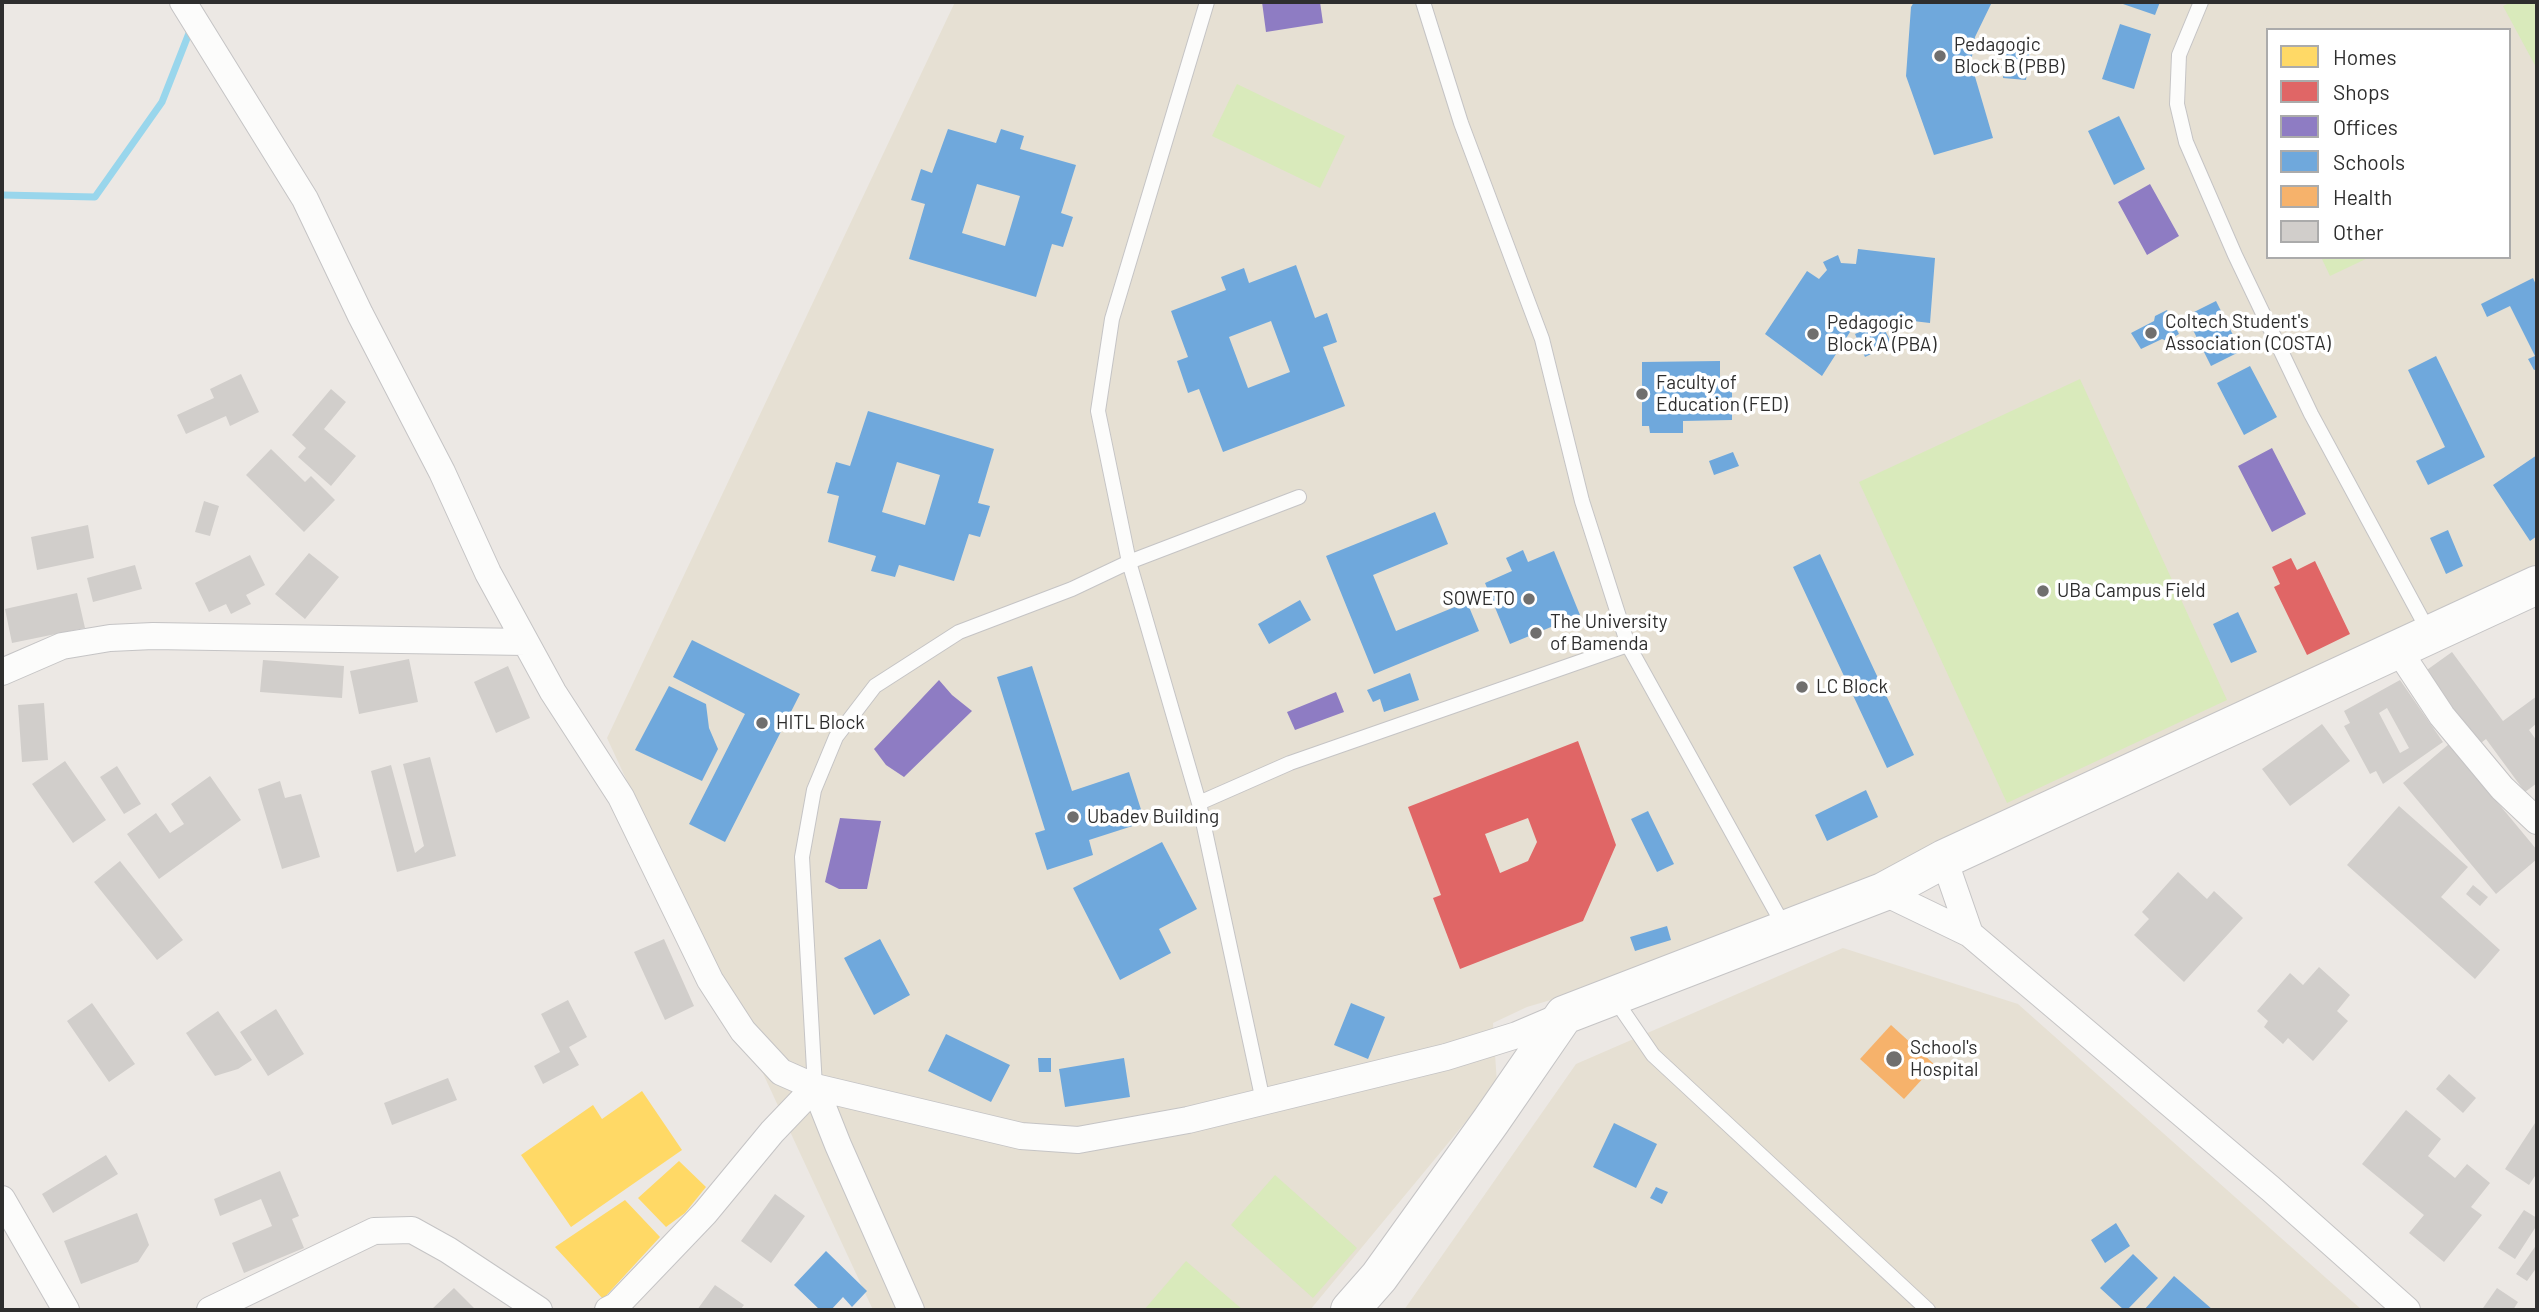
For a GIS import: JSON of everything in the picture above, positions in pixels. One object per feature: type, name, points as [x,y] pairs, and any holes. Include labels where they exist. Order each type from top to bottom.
[{"type":"street","points":[[183,2],[304,199],[442,471],[488,573],[553,691],[621,797],[710,980],[743,1031],[781,1072],[815,1087],[1021,1136],[1078,1140],[1188,1120],[1446,1057],[1517,1035],[1883,892],[1944,859],[2537,585]]},
{"type":"street","points":[[2,672],[62,646],[110,638],[153,636],[525,642]]},
{"type":"street","points":[[2415,643],[2442,716],[2501,788],[2537,821]]},
{"type":"street","points":[[1944,859],[1969,934]]},
{"type":"street","points":[[1883,892],[1969,934],[2271,1189],[2407,1310]]},
{"type":"street","points":[[1350,1310],[1395,1255],[1492,1121],[1564,1015]]},
{"type":"street","points":[[608,1310],[616,1306],[705,1213],[772,1132],[815,1087]]},
{"type":"street","points":[[815,1087],[911,1310]]},
{"type":"street","points":[[2,1199],[66,1310]]},
{"type":"street","points":[[210,1310],[373,1231],[412,1230],[449,1250],[539,1310]]},
{"type":"lane","points":[[1207,2],[1112,319],[1098,411],[1129,562],[1199,803],[1263,1101]]},
{"type":"lane","points":[[1423,2],[1461,123],[1542,339],[1582,501],[1628,645],[1786,930]]},
{"type":"lane","points":[[2201,2],[2179,55],[2177,104],[2186,142],[2235,255],[2415,643]]},
{"type":"lane","points":[[815,1087],[802,857],[814,790],[836,737],[875,686],[960,632],[1072,589],[1129,562],[1299,497]]},
{"type":"lane","points":[[1199,803],[1290,763],[1628,645]]},
{"type":"lane","points":[[1613,997],[1653,1055],[1928,1310]]},
{"type":"shaded area","name":"The University of Bamenda","points":[[955,2],[2537,2],[2537,577],[1775,934],[1527,1007],[1493,1023],[1497,1084],[1310,1310],[873,1310],[607,738]]},
{"type":"shaded area","points":[[1843,948],[2018,1004],[2362,1310],[1404,1310],[1576,1064]]},
{"type":"green space","points":[[2512,2],[2537,2],[2537,69],[2503,6]]},
{"type":"green space","points":[[1237,84],[1345,136],[1320,188],[1212,136]]},
{"type":"green space","points":[[2322,259],[2366,259],[2330,276]]},
{"type":"green space","name":"UBa Campus Field","points":[[2080,379],[2227,700],[2007,803],[1859,482]]},
{"type":"green space","points":[[1275,1175],[1357,1248],[1313,1298],[1231,1225]]},
{"type":"green space","points":[[1186,1261],[1243,1310],[1144,1310]]},
{"type":"building: Homes","points":[[642,1091],[682,1150],[571,1227],[521,1155],[593,1105],[602,1119]]},
{"type":"building: Homes","points":[[679,1161],[706,1187],[685,1213],[666,1227],[638,1198]]},
{"type":"building: Homes","points":[[625,1200],[660,1237],[603,1299],[555,1247]]},
{"type":"building: Shops","points":[[2291,558],[2297,570],[2315,561],[2350,634],[2307,655],[2274,587],[2280,584],[2272,567]]},
{"type":"building: Shops","points":[[1578,741],[1616,845],[1583,921],[1460,969],[1433,898],[1441,895],[1408,807]],"holes":[[[1528,818],[1537,842],[1528,861],[1500,873],[1485,834]]]},
{"type":"building: Offices","points":[[1262,2],[1320,2],[1323,23],[1266,32]]},
{"type":"building: Offices","points":[[2150,184],[2179,236],[2147,255],[2118,202]]},
{"type":"building: Offices","points":[[2272,448],[2306,514],[2272,532],[2238,466]]},
{"type":"building: Offices","points":[[939,680],[972,711],[904,777],[886,765],[874,749]]},
{"type":"building: Offices","points":[[1336,692],[1344,712],[1295,730],[1287,712]]},
{"type":"building: Offices","points":[[840,818],[881,821],[867,889],[839,889],[825,882]]},
{"type":"building: Schools","points":[[1914,2],[1992,2],[1975,37],[1971,63],[1993,138],[1934,155],[1906,76],[1911,7]]},
{"type":"building: Schools","points":[[2160,2],[2155,15],[2123,4]]},
{"type":"building: Schools","points":[[2120,24],[2151,34],[2134,89],[2102,79]]},
{"type":"building: Schools","points":[[2006,46],[2030,48],[2026,80],[2003,78]]},
{"type":"building: Schools","points":[[2119,116],[2145,169],[2114,185],[2088,131]]},
{"type":"building: Schools","points":[[948,129],[996,143],[1001,129],[1024,136],[1020,149],[1076,165],[1061,213],[1073,217],[1063,247],[1052,244],[1036,297],[909,259],[925,204],[911,200],[921,169],[932,173]],"holes":[[[977,184],[1020,196],[1005,246],[962,233]]]},
{"type":"building: Schools","name":"Pedagogic Block A (PBA)","points":[[1858,249],[1935,258],[1930,323],[1870,316],[1873,325],[1881,323],[1892,344],[1865,357],[1855,334],[1862,331],[1857,321],[1822,376],[1765,334],[1807,271],[1819,279],[1827,270],[1823,262],[1838,255],[1841,263],[1856,264]]},
{"type":"building: Schools","points":[[1296,265],[1315,318],[1327,313],[1337,342],[1323,347],[1345,406],[1223,452],[1199,389],[1188,393],[1177,361],[1188,357],[1171,311],[1226,290],[1221,277],[1244,268],[1249,283]],"holes":[[[1271,321],[1290,372],[1248,388],[1229,337]]]},
{"type":"building: Schools","points":[[2533,278],[2537,287],[2537,369],[2534,370],[2528,359],[2535,356],[2510,306],[2487,317],[2481,304]]},
{"type":"building: Schools","points":[[2216,301],[2241,351],[2211,366],[2186,316]]},
{"type":"building: Schools","points":[[2167,310],[2179,334],[2167,341],[2162,339],[2141,349],[2131,333],[2154,321],[2155,316]]},
{"type":"building: Schools","points":[[2436,356],[2485,457],[2428,485],[2416,461],[2445,447],[2408,370]]},
{"type":"building: Schools","points":[[1720,361],[1720,388],[1732,388],[1732,420],[1683,421],[1683,433],[1650,433],[1649,426],[1642,426],[1642,362]]},
{"type":"building: Schools","points":[[2250,366],[2277,417],[2244,435],[2217,383]]},
{"type":"building: Schools","points":[[868,411],[994,449],[978,503],[990,506],[980,537],[969,534],[954,581],[899,565],[895,577],[871,571],[876,556],[828,542],[839,496],[827,493],[836,462],[850,466]],"holes":[[[897,462],[940,475],[925,525],[882,512]]]},
{"type":"building: Schools","points":[[1733,452],[1739,466],[1714,475],[1709,461]]},
{"type":"building: Schools","points":[[2537,455],[2537,536],[2530,541],[2493,485]]},
{"type":"building: Schools","points":[[1435,512],[1448,544],[1373,575],[1396,631],[1467,602],[1479,631],[1374,674],[1326,556]]},
{"type":"building: Schools","points":[[2448,530],[2463,566],[2446,574],[2430,538]]},
{"type":"building: Schools","points":[[1523,550],[1528,562],[1554,551],[1580,615],[1510,644],[1485,583],[1512,571],[1506,558]]},
{"type":"building: Schools","points":[[1820,554],[1914,755],[1887,768],[1793,567]]},
{"type":"building: Schools","points":[[1300,600],[1311,620],[1269,644],[1258,624]]},
{"type":"building: Schools","points":[[2238,612],[2257,652],[2231,663],[2213,624]]},
{"type":"building: Schools","points":[[692,640],[800,694],[725,842],[689,824],[745,714],[673,677]]},
{"type":"building: Schools","points":[[1032,666],[1072,791],[1129,772],[1145,822],[1089,840],[1093,855],[1047,870],[1035,833],[1045,830],[997,677]]},
{"type":"building: Schools","points":[[1410,673],[1419,700],[1384,712],[1380,699],[1373,702],[1367,690]]},
{"type":"building: Schools","points":[[669,686],[706,704],[709,728],[718,749],[702,781],[635,750]]},
{"type":"building: Schools","points":[[1866,790],[1878,817],[1827,841],[1815,815]]},
{"type":"building: Schools","points":[[1648,811],[1674,864],[1657,872],[1631,819]]},
{"type":"building: Schools","points":[[1162,842],[1197,909],[1159,929],[1171,953],[1120,980],[1073,888]]},
{"type":"building: Schools","points":[[1667,926],[1671,940],[1635,951],[1630,937]]},
{"type":"building: Schools","points":[[880,939],[910,995],[874,1015],[844,958]]},
{"type":"building: Schools","points":[[1351,1003],[1385,1017],[1368,1059],[1334,1045]]},
{"type":"building: Schools","points":[[946,1034],[1010,1065],[991,1102],[928,1071]]},
{"type":"building: Schools","points":[[1038,1058],[1051,1058],[1051,1072],[1039,1072]]},
{"type":"building: Schools","points":[[1124,1058],[1130,1097],[1065,1107],[1059,1069]]},
{"type":"building: Schools","points":[[1614,1123],[1657,1144],[1636,1188],[1593,1167]]},
{"type":"building: Schools","points":[[1656,1187],[1668,1192],[1662,1204],[1650,1198]]},
{"type":"building: Schools","points":[[2116,1223],[2130,1246],[2105,1263],[2091,1240]]},
{"type":"building: Schools","points":[[826,1251],[867,1291],[852,1307],[843,1297],[831,1310],[820,1310],[794,1285]]},
{"type":"building: Schools","points":[[2133,1254],[2158,1278],[2124,1310],[2100,1288]]},
{"type":"building: Schools","points":[[2174,1276],[2213,1310],[2144,1310]]},
{"type":"building: Health","points":[[1891,1025],[1935,1065],[1904,1099],[1860,1059]]},
{"type":"building: Other","points":[[241,374],[259,412],[230,426],[226,416],[186,434],[177,415],[214,398],[210,389]]},
{"type":"building: Other","points":[[331,389],[346,402],[324,429],[356,456],[331,486],[298,457],[306,448],[292,435]]},
{"type":"building: Other","points":[[271,449],[305,482],[311,476],[335,500],[304,532],[246,475]]},
{"type":"building: Other","points":[[204,501],[219,506],[210,536],[195,532]]},
{"type":"building: Other","points":[[88,525],[94,558],[37,570],[31,537]]},
{"type":"building: Other","points":[[309,553],[339,577],[305,619],[275,594]]},
{"type":"building: Other","points":[[250,555],[265,585],[246,595],[251,604],[231,614],[226,604],[209,612],[195,583]]},
{"type":"building: Other","points":[[135,565],[142,589],[93,602],[87,578]]},
{"type":"building: Other","points":[[77,593],[85,628],[12,643],[5,609]]},
{"type":"building: Other","points":[[2452,652],[2503,721],[2537,696],[2537,723],[2529,730],[2537,741],[2537,783],[2525,792],[2486,739],[2477,746],[2424,672]]},
{"type":"building: Other","points":[[409,659],[418,702],[359,714],[350,671]]},
{"type":"building: Other","points":[[263,660],[344,666],[342,698],[260,692]]},
{"type":"building: Other","points":[[508,666],[530,718],[496,733],[474,682]]},
{"type":"building: Other","points":[[2400,680],[2443,742],[2383,784],[2376,771],[2370,774],[2344,726],[2350,723],[2344,711]],"holes":[[[2387,708],[2409,748],[2400,753],[2379,713]]]},
{"type":"building: Other","points":[[44,703],[48,760],[22,762],[18,705]]},
{"type":"building: Other","points":[[2322,724],[2350,761],[2290,806],[2262,769]]},
{"type":"building: Other","points":[[2449,744],[2537,850],[2537,859],[2496,894],[2403,783]]},
{"type":"building: Other","points":[[430,757],[456,856],[397,872],[371,771],[391,765],[415,853],[424,846],[403,764]]},
{"type":"building: Other","points":[[65,761],[106,820],[73,843],[32,784]]},
{"type":"building: Other","points":[[117,766],[141,804],[124,814],[100,777]]},
{"type":"building: Other","points":[[210,776],[241,820],[159,879],[127,834],[156,813],[170,833],[184,824],[171,804]]},
{"type":"building: Other","points":[[280,781],[285,798],[301,794],[320,857],[282,869],[258,789]]},
{"type":"building: Other","points":[[2399,806],[2468,867],[2441,897],[2500,950],[2475,979],[2347,865]]},
{"type":"building: Other","points":[[120,861],[183,940],[157,960],[94,882]]},
{"type":"building: Other","points":[[2178,872],[2207,899],[2214,891],[2243,918],[2184,982],[2134,935],[2149,919],[2142,912]]},
{"type":"building: Other","points":[[2473,885],[2488,897],[2480,906],[2466,894]]},
{"type":"building: Other","points":[[664,939],[694,1006],[665,1020],[634,952]]},
{"type":"building: Other","points":[[2319,967],[2350,995],[2337,1011],[2348,1021],[2313,1061],[2288,1038],[2283,1044],[2264,1027],[2268,1021],[2257,1011],[2290,973],[2303,985]]},
{"type":"building: Other","points":[[568,1000],[587,1037],[569,1047],[579,1065],[543,1084],[534,1066],[560,1052],[541,1014]]},
{"type":"building: Other","points":[[92,1003],[135,1064],[109,1082],[67,1021]]},
{"type":"building: Other","points":[[276,1009],[304,1054],[268,1076],[240,1032]]},
{"type":"building: Other","points":[[218,1011],[252,1060],[238,1069],[215,1076],[186,1033]]},
{"type":"building: Other","points":[[2449,1074],[2476,1098],[2463,1113],[2436,1089]]},
{"type":"building: Other","points":[[448,1078],[457,1100],[392,1125],[384,1103]]},
{"type":"building: Other","points":[[2406,1110],[2441,1139],[2428,1156],[2455,1178],[2467,1164],[2490,1183],[2471,1207],[2482,1215],[2444,1262],[2409,1233],[2424,1215],[2362,1164]]},
{"type":"building: Other","points":[[2537,1120],[2537,1173],[2529,1185],[2505,1169]]},
{"type":"building: Other","points":[[106,1155],[118,1174],[53,1213],[42,1194]]},
{"type":"building: Other","points":[[280,1171],[299,1216],[292,1219],[304,1248],[244,1273],[232,1243],[272,1226],[261,1199],[220,1216],[214,1199]]},
{"type":"building: Other","points":[[775,1194],[805,1216],[771,1263],[741,1241]]},
{"type":"building: Other","points":[[2524,1210],[2537,1218],[2537,1225],[2515,1259],[2498,1248]]},
{"type":"building: Other","points":[[137,1213],[149,1245],[138,1262],[81,1284],[64,1241]]},
{"type":"building: Other","points":[[2537,1244],[2537,1267],[2527,1281],[2516,1274]]},
{"type":"building: Other","points":[[715,1285],[744,1305],[740,1310],[697,1310]]},
{"type":"building: Other","points":[[454,1288],[476,1310],[431,1310]]},
{"type":"building: Other","points":[[2497,1288],[2518,1302],[2513,1310],[2483,1308]]},
{"type":"waterway","points":[[2,195],[95,197],[162,102],[191,28]]},
{"type":"place","name":"Pedagogic Block B (PBB)","points":[[1940,56]]},
{"type":"place","name":"Coltech Student's Association (COSTA)","points":[[2151,333]]},
{"type":"place","name":"Pedagogic Block A (PBA)","points":[[1813,334]]},
{"type":"place","name":"Faculty of Education (FED)","points":[[1642,394]]},
{"type":"place","name":"UBa Campus Field","points":[[2043,591]]},
{"type":"place","name":"SOWETO","points":[[1529,599]]},
{"type":"place","name":"The University of Bamenda","points":[[1536,633]]},
{"type":"place","name":"LC Block","points":[[1802,687]]},
{"type":"place","name":"HITL Block","points":[[762,723]]},
{"type":"place","name":"Ubadev Building","points":[[1073,817]]},
{"type":"place","name":"School's Hospital","points":[[1894,1059]]}]
